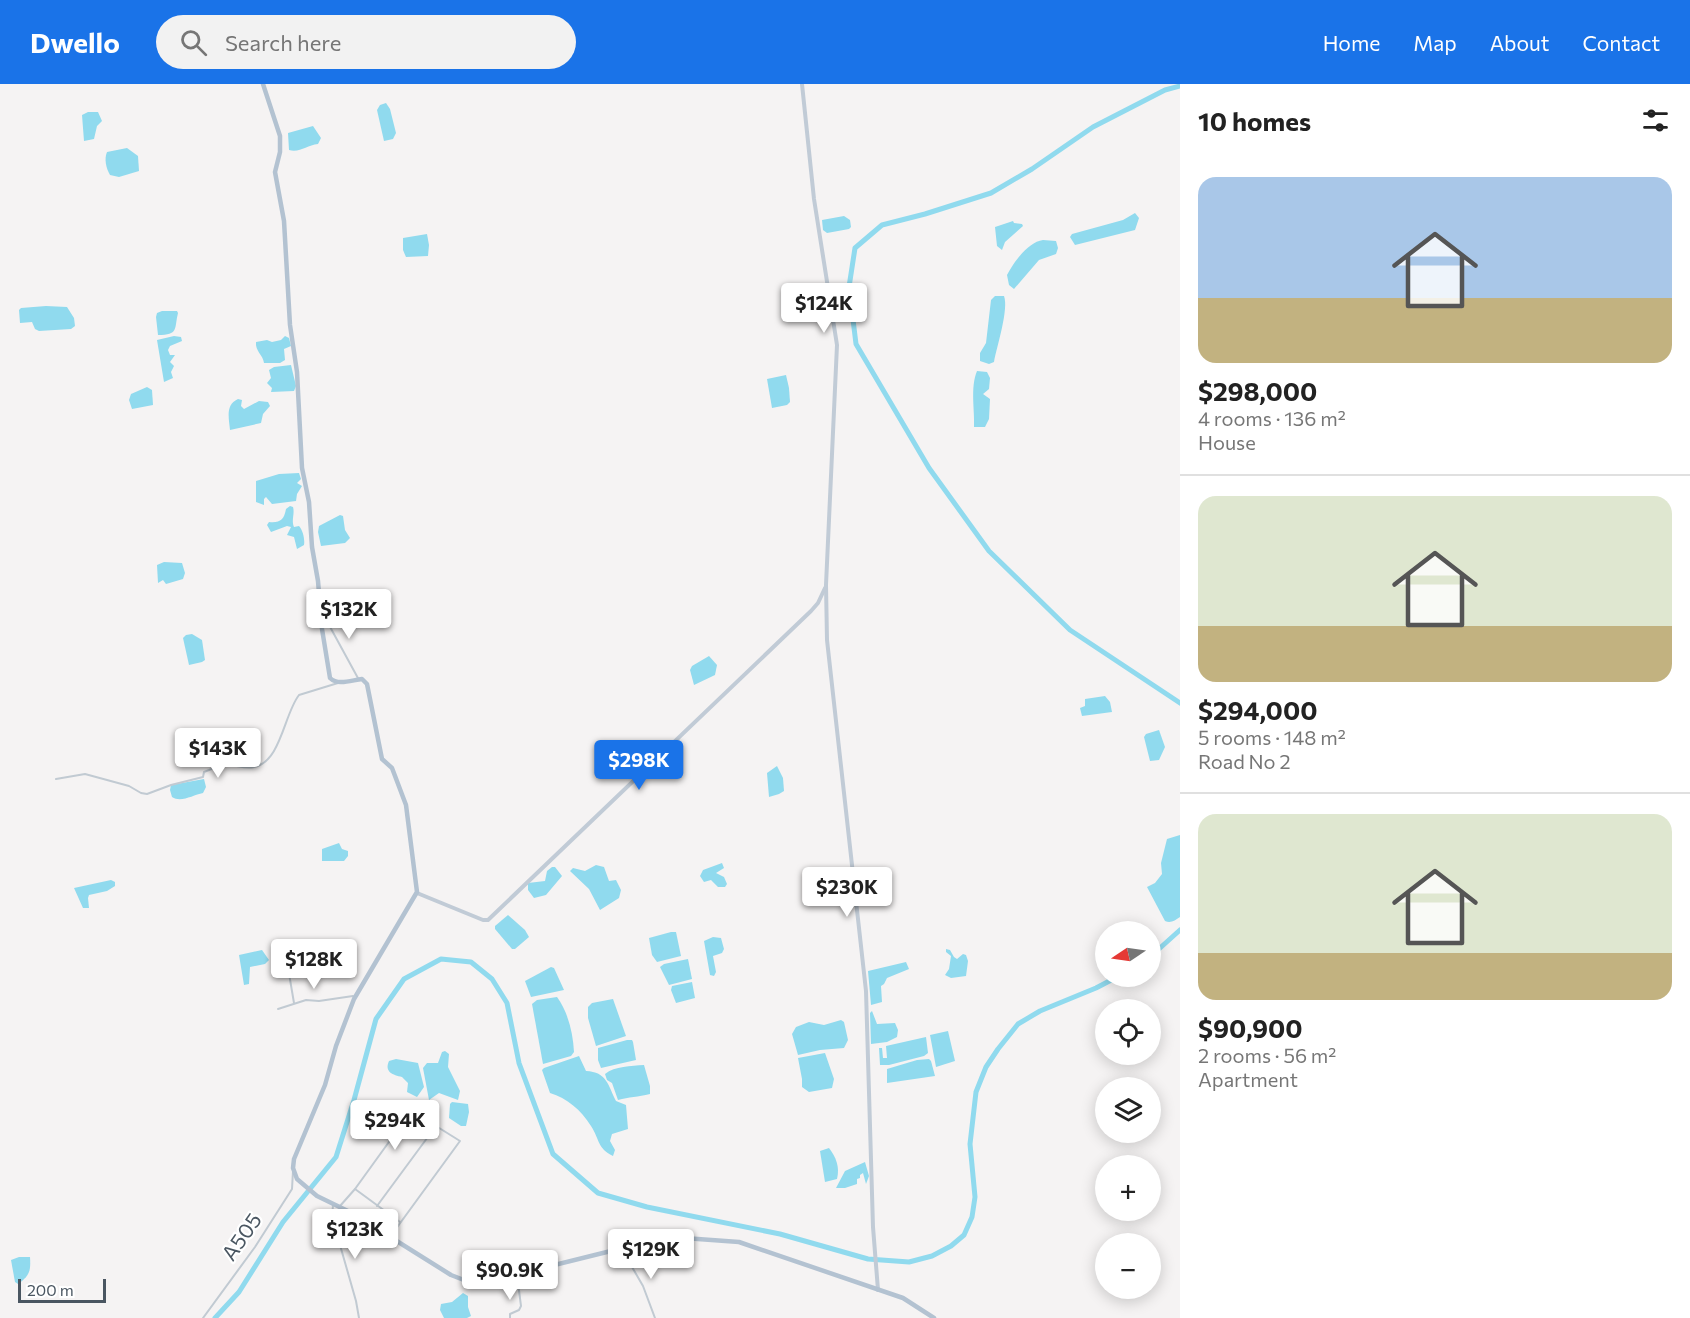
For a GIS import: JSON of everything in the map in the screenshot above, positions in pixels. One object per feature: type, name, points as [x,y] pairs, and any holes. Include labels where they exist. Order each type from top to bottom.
[{"type":"main road","points":[[263,84],[280,136],[280,152],[275,171],[284,221],[290,325],[297,372],[302,468],[309,502],[312,547],[330,678],[340,683],[362,680],[367,684],[382,759],[393,768],[406,805],[417,893],[356,996],[341,1030],[322,1093],[294,1159],[293,1168],[297,1179],[317,1196],[340,1206],[451,1275],[469,1282],[482,1283],[631,1246],[676,1238],[739,1242],[903,1298],[934,1318]]},
{"type":"main road","points":[[802,84],[814,199],[837,345],[826,585],[827,640],[866,991],[871,1183],[878,1290]]},
{"type":"main road","points":[[417,893],[483,920],[489,920],[811,611],[818,603],[826,585]]},
{"type":"street","points":[[321,611],[359,680]]},
{"type":"street","points":[[56,779],[85,774],[129,786],[147,794],[203,777],[204,772],[228,765],[256,767],[268,760],[299,696],[340,683]]},
{"type":"street","points":[[285,950],[294,1003]]},
{"type":"street","points":[[278,1009],[306,1000],[319,1001],[356,996]]},
{"type":"street","points":[[340,1206],[412,1110],[460,1142],[390,1237]]},
{"type":"street","points":[[378,1206],[436,1126]]},
{"type":"street","name":"A505","points":[[203,1318],[255,1247],[292,1189],[293,1168]]},
{"type":"street","points":[[355,1189],[400,1222]]},
{"type":"street","points":[[334,1203],[332,1217],[356,1301],[358,1318]]},
{"type":"street","points":[[631,1246],[632,1268],[643,1286],[655,1318]]},
{"type":"street","points":[[510,1318],[510,1314],[519,1310],[521,1306],[517,1275]]},
{"type":"water","points":[[386,103],[390,109],[396,133],[393,139],[384,141],[377,110],[380,105]]},
{"type":"water","points":[[88,112],[98,112],[102,121],[97,126],[94,139],[84,141],[82,115]]},
{"type":"water","points":[[313,126],[321,138],[318,144],[289,150],[288,133]]},
{"type":"water","points":[[127,148],[138,156],[139,171],[119,177],[110,175],[106,163],[107,152]]},
{"type":"water","points":[[1135,213],[1139,218],[1135,230],[1075,245],[1070,237],[1072,234],[1123,220]]},
{"type":"water","points":[[844,216],[850,220],[849,229],[827,233],[823,230],[822,220]]},
{"type":"water","points":[[1013,221],[1023,226],[1005,242],[1002,250],[997,246],[995,227]]},
{"type":"water","points":[[427,234],[428,256],[406,257],[403,250],[403,238]]},
{"type":"water","points":[[1043,240],[1056,241],[1058,248],[1056,254],[1039,260],[1014,289],[1009,285],[1007,275],[1032,244]]},
{"type":"water","points":[[995,296],[1004,296],[1005,310],[994,362],[989,364],[980,361],[980,353],[986,343],[991,300]]},
{"type":"water","points":[[67,307],[74,318],[75,326],[71,329],[39,331],[35,329],[32,322],[20,323],[19,310],[21,308]]},
{"type":"water","points":[[177,311],[178,313],[173,332],[158,335],[156,317],[157,313]]},
{"type":"water","points":[[174,336],[181,337],[182,341],[170,346],[168,350],[170,355],[175,355],[170,362],[174,366],[171,372],[173,378],[164,382],[157,340]]},
{"type":"water","points":[[285,336],[289,338],[291,346],[284,349],[285,360],[280,363],[264,363],[256,342],[267,340],[272,342],[281,340]]},
{"type":"water","points":[[291,365],[296,386],[294,391],[271,392],[272,388],[267,383],[271,378],[269,370],[274,367]]},
{"type":"water","points":[[977,371],[987,372],[990,378],[989,389],[983,394],[990,399],[989,419],[985,427],[974,427],[973,392]]},
{"type":"water","points":[[786,375],[790,402],[787,405],[772,408],[767,379]]},
{"type":"water","points":[[147,387],[152,390],[153,405],[132,409],[129,400],[131,394]]},
{"type":"water","points":[[238,399],[242,400],[241,406],[244,409],[259,401],[268,402],[270,406],[263,414],[261,423],[230,430],[229,408]]},
{"type":"water","points":[[299,473],[301,479],[297,483],[302,486],[296,501],[272,504],[266,497],[264,505],[256,502],[256,481],[279,474]]},
{"type":"water","points":[[290,506],[293,507],[294,527],[299,526],[304,538],[304,545],[297,549],[294,537],[287,535],[291,527],[287,526],[271,532],[267,525],[269,522],[281,520]]},
{"type":"water","points":[[340,515],[343,516],[345,530],[350,538],[345,543],[321,546],[319,526]]},
{"type":"water","points":[[164,562],[182,563],[185,573],[183,579],[166,584],[163,580],[158,583],[157,565]]},
{"type":"water","points":[[192,634],[202,640],[205,660],[189,665],[183,638]]},
{"type":"water","points":[[709,656],[717,665],[715,675],[694,685],[690,670],[692,666]]},
{"type":"water","points":[[1105,696],[1110,702],[1112,712],[1082,716],[1080,708],[1085,706],[1085,699]]},
{"type":"water","points":[[1159,730],[1165,747],[1159,760],[1150,761],[1144,737],[1146,734]]},
{"type":"water","points":[[777,766],[783,778],[784,791],[769,797],[767,773]]},
{"type":"water","points":[[204,779],[206,787],[203,793],[183,799],[172,797],[171,785]]},
{"type":"water","points":[[1180,835],[1180,917],[1167,922],[1147,887],[1155,883],[1162,874],[1161,863],[1167,839]]},
{"type":"water","points":[[339,843],[342,849],[348,851],[348,856],[344,861],[322,861],[322,849]]},
{"type":"water","points":[[722,863],[724,868],[716,873],[724,877],[727,884],[725,887],[718,887],[711,880],[704,882],[700,876],[703,870]]},
{"type":"water","points":[[596,865],[604,867],[609,881],[616,880],[621,890],[619,898],[600,910],[589,889],[570,871],[573,868],[585,871]]},
{"type":"water","points":[[555,867],[562,876],[546,895],[534,898],[528,890],[528,883],[545,881],[547,871]]},
{"type":"water","points":[[111,880],[115,882],[115,886],[107,891],[89,895],[89,908],[83,908],[74,888]]},
{"type":"water","points":[[508,915],[525,930],[529,937],[515,949],[512,949],[495,929],[495,926]]},
{"type":"water","points":[[676,932],[681,956],[657,962],[652,955],[649,938]]},
{"type":"water","points":[[713,937],[721,938],[724,949],[722,953],[713,956],[716,972],[714,976],[710,975],[704,941]]},
{"type":"water","points":[[946,949],[950,950],[957,959],[963,954],[966,955],[968,961],[966,976],[951,978],[945,975],[949,969],[951,956]]},
{"type":"water","points":[[262,950],[269,960],[265,964],[250,967],[249,984],[244,985],[239,955]]},
{"type":"water","points":[[688,959],[692,979],[669,985],[660,967]]},
{"type":"water","points":[[906,962],[909,969],[887,978],[881,986],[882,1002],[871,1005],[868,971]]},
{"type":"water","points":[[551,967],[554,968],[564,990],[531,997],[525,981]]},
{"type":"water","points":[[692,982],[695,998],[676,1003],[671,990],[672,986]]},
{"type":"water","points":[[557,997],[569,1023],[574,1052],[571,1056],[543,1064],[532,1004],[537,1000]]},
{"type":"water","points":[[613,999],[626,1036],[596,1046],[588,1018],[588,1007],[592,1003]]},
{"type":"water","points":[[872,1011],[877,1024],[895,1023],[898,1030],[897,1037],[887,1042],[871,1044],[870,1013]]},
{"type":"water","points":[[841,1020],[844,1022],[848,1040],[844,1048],[798,1055],[792,1034],[796,1027],[809,1022],[824,1025]]},
{"type":"water","points":[[948,1031],[955,1061],[936,1067],[930,1035]]},
{"type":"water","points":[[926,1037],[928,1053],[924,1056],[889,1065],[880,1065],[879,1048],[882,1048],[883,1058],[887,1058],[886,1046]]},
{"type":"water","points":[[627,1040],[633,1042],[636,1060],[601,1068],[598,1048]]},
{"type":"water","points":[[442,1052],[449,1054],[448,1067],[460,1091],[458,1100],[439,1093],[429,1100],[423,1068],[427,1063],[438,1063]]},
{"type":"water","points":[[825,1053],[834,1079],[832,1088],[809,1092],[802,1087],[798,1058]]},
{"type":"water","points":[[579,1056],[586,1071],[603,1077],[616,1101],[626,1105],[628,1129],[612,1134],[610,1141],[615,1150],[613,1156],[601,1147],[591,1126],[578,1110],[568,1101],[550,1093],[542,1070]]},
{"type":"water","points":[[396,1059],[418,1063],[424,1087],[417,1097],[407,1092],[408,1083],[402,1077],[389,1070],[389,1061]]},
{"type":"water","points":[[929,1059],[935,1076],[887,1083],[887,1069],[917,1060]]},
{"type":"water","points":[[644,1065],[650,1094],[618,1100],[612,1083],[607,1080],[605,1074],[618,1068]]},
{"type":"water","points":[[452,1102],[468,1104],[466,1126],[461,1126],[449,1118]]},
{"type":"water","points":[[829,1148],[837,1162],[838,1175],[837,1179],[825,1182],[820,1151]]},
{"type":"water","points":[[865,1162],[869,1176],[866,1184],[863,1173],[857,1179],[857,1184],[836,1188],[845,1171]]},
{"type":"water","points":[[30,1257],[30,1266],[27,1276],[18,1284],[15,1282],[11,1260]]},
{"type":"water","points":[[463,1293],[468,1296],[471,1316],[444,1318],[440,1310],[441,1304],[452,1302]]},
{"type":"waterway","points":[[1180,86],[1165,90],[1093,127],[1032,169],[991,193],[882,225],[855,248],[849,287],[856,344],[929,468],[989,551],[1070,630],[1180,703]]},
{"type":"waterway","points":[[1161,947],[1180,930]]},
{"type":"waterway","points":[[215,1318],[239,1292],[283,1222],[336,1157],[376,1019],[404,979],[441,959],[471,962],[492,979],[507,1003],[519,1063],[553,1154],[598,1193],[647,1207],[780,1234],[868,1259],[909,1262],[932,1256],[951,1246],[964,1235],[972,1217],[975,1197],[970,1144],[976,1092],[986,1067],[998,1049],[1018,1024],[1040,1011],[1098,987]]}]
